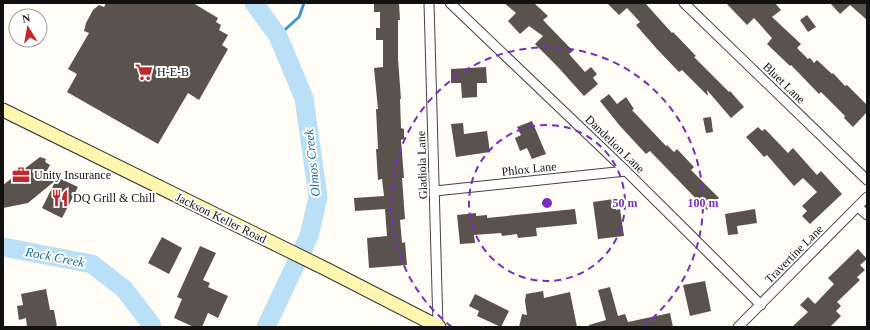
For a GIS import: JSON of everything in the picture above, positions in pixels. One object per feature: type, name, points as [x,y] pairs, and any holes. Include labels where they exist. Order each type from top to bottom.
[{"type":"main road","name":"Jackson Keller Road","points":[[3,110],[326,269],[438,327]]},
{"type":"street","name":"Gladiola Lane","points":[[429,3],[438,327]]},
{"type":"street","name":"Dandelion Lane","points":[[450,3],[626,171],[760,305]]},
{"type":"street","name":"Bluet Lane","points":[[684,3],[867,180]]},
{"type":"street","name":"Phlox Lane","points":[[435,191],[626,171]]},
{"type":"street","name":"Travertine Lane","points":[[738,327],[867,197]]},
{"type":"street","points":[[858,206],[867,215]]},
{"type":"building","name":"H-E-B","points":[[106,3],[193,3],[218,18],[216,22],[221,25],[219,30],[228,35],[222,45],[228,49],[199,100],[188,93],[158,144],[67,92],[77,74],[68,69],[89,33],[84,31],[86,23],[93,10],[99,5],[104,7]]},
{"type":"building","points":[[374,3],[399,3],[400,20],[398,20],[398,59],[401,99],[401,128],[404,129],[404,139],[401,140],[405,219],[400,220],[402,243],[405,242],[407,265],[369,268],[367,238],[387,236],[385,209],[355,211],[354,198],[384,196],[382,179],[378,180],[376,109],[378,109],[374,68],[383,67],[383,40],[376,40],[376,28],[380,28],[380,12],[374,12]]},
{"type":"building","points":[[504,3],[534,3],[548,16],[543,20],[573,51],[569,54],[585,72],[591,67],[597,74],[593,78],[598,84],[584,96],[535,44],[543,36],[529,26],[520,34],[508,21],[516,13]]},
{"type":"building","points":[[607,3],[645,3],[672,33],[673,32],[696,56],[694,57],[729,92],[730,91],[744,107],[731,118],[707,90],[708,96],[682,70],[679,72],[656,48],[636,25],[640,22],[627,8],[619,15]]},
{"type":"building","points":[[726,3],[775,3],[781,10],[772,17],[801,44],[797,48],[808,59],[810,58],[814,63],[817,60],[832,74],[833,73],[845,86],[847,85],[867,105],[867,112],[853,127],[844,118],[845,116],[821,92],[819,94],[791,65],[790,66],[767,44],[772,38],[754,18],[747,25]]},
{"type":"building","points":[[830,3],[867,3],[867,20],[850,5],[840,14]]},
{"type":"building","points":[[807,15],[816,27],[808,32],[800,20]]},
{"type":"building","points":[[486,67],[487,83],[477,83],[477,97],[462,98],[461,83],[451,83],[451,69]]},
{"type":"building","points":[[609,94],[617,104],[626,97],[634,109],[632,110],[666,146],[667,145],[674,152],[677,149],[694,167],[691,170],[719,198],[707,210],[650,151],[646,154],[620,126],[600,101]]},
{"type":"building","points":[[711,117],[713,132],[706,133],[703,118]]},
{"type":"building","points":[[532,121],[546,154],[532,159],[527,148],[520,151],[515,138],[521,135],[517,127]]},
{"type":"building","points":[[463,123],[464,134],[487,131],[490,152],[456,157],[451,124]]},
{"type":"building","points":[[758,127],[762,131],[765,129],[788,153],[793,148],[817,175],[821,171],[842,194],[810,224],[802,216],[807,211],[802,206],[817,192],[803,178],[794,186],[767,155],[764,157],[746,137]]},
{"type":"building","points":[[40,157],[46,159],[45,162],[50,165],[46,172],[78,187],[62,218],[42,208],[56,180],[28,203],[3,208],[3,185]]},
{"type":"building","points":[[614,199],[616,210],[620,209],[624,236],[598,239],[593,202]]},
{"type":"building","points":[[575,209],[577,224],[536,228],[537,236],[518,238],[517,234],[502,236],[501,233],[474,235],[475,243],[460,244],[457,215],[476,213],[476,216],[487,215],[487,218]]},
{"type":"building","points":[[755,209],[757,223],[737,226],[738,234],[728,235],[725,214]]},
{"type":"building","points":[[162,237],[182,248],[169,274],[148,263]]},
{"type":"building","points":[[200,246],[216,253],[203,280],[210,283],[208,287],[228,296],[218,318],[208,313],[202,327],[194,327],[174,318],[182,299],[177,297]]},
{"type":"building","points":[[858,249],[867,259],[860,265],[865,270],[857,277],[860,280],[837,302],[841,306],[836,311],[841,316],[830,327],[792,327],[808,312],[800,305],[808,297],[815,304],[834,284],[828,278]]},
{"type":"building","points":[[705,281],[711,311],[690,316],[683,285]]},
{"type":"building","points":[[610,287],[618,316],[625,314],[628,322],[670,313],[673,327],[589,327],[589,325],[606,320],[598,290]]},
{"type":"building","points":[[46,289],[50,310],[54,310],[57,327],[27,327],[26,318],[19,320],[17,306],[23,305],[21,294]]},
{"type":"building","points":[[543,291],[544,298],[570,292],[577,327],[519,327],[522,314],[527,315],[525,301],[526,294]]},
{"type":"building","points":[[475,294],[509,311],[501,327],[477,316],[479,311],[469,306]]},
{"type":"waterway","name":"Olmos Creek","points":[[254,3],[278,36],[304,98],[318,197],[309,236],[266,327]]},
{"type":"waterway","points":[[278,36],[299,17],[304,3]]},
{"type":"waterway","name":"Rock Creek","points":[[3,247],[92,264],[124,289],[152,327]]},
{"type":"place","name":"H-E-B","points":[[144,72]]},
{"type":"place","name":"Unity Insurance","points":[[21,175]]},
{"type":"place","name":"DQ Grill & Chill","points":[[60,198]]}]
